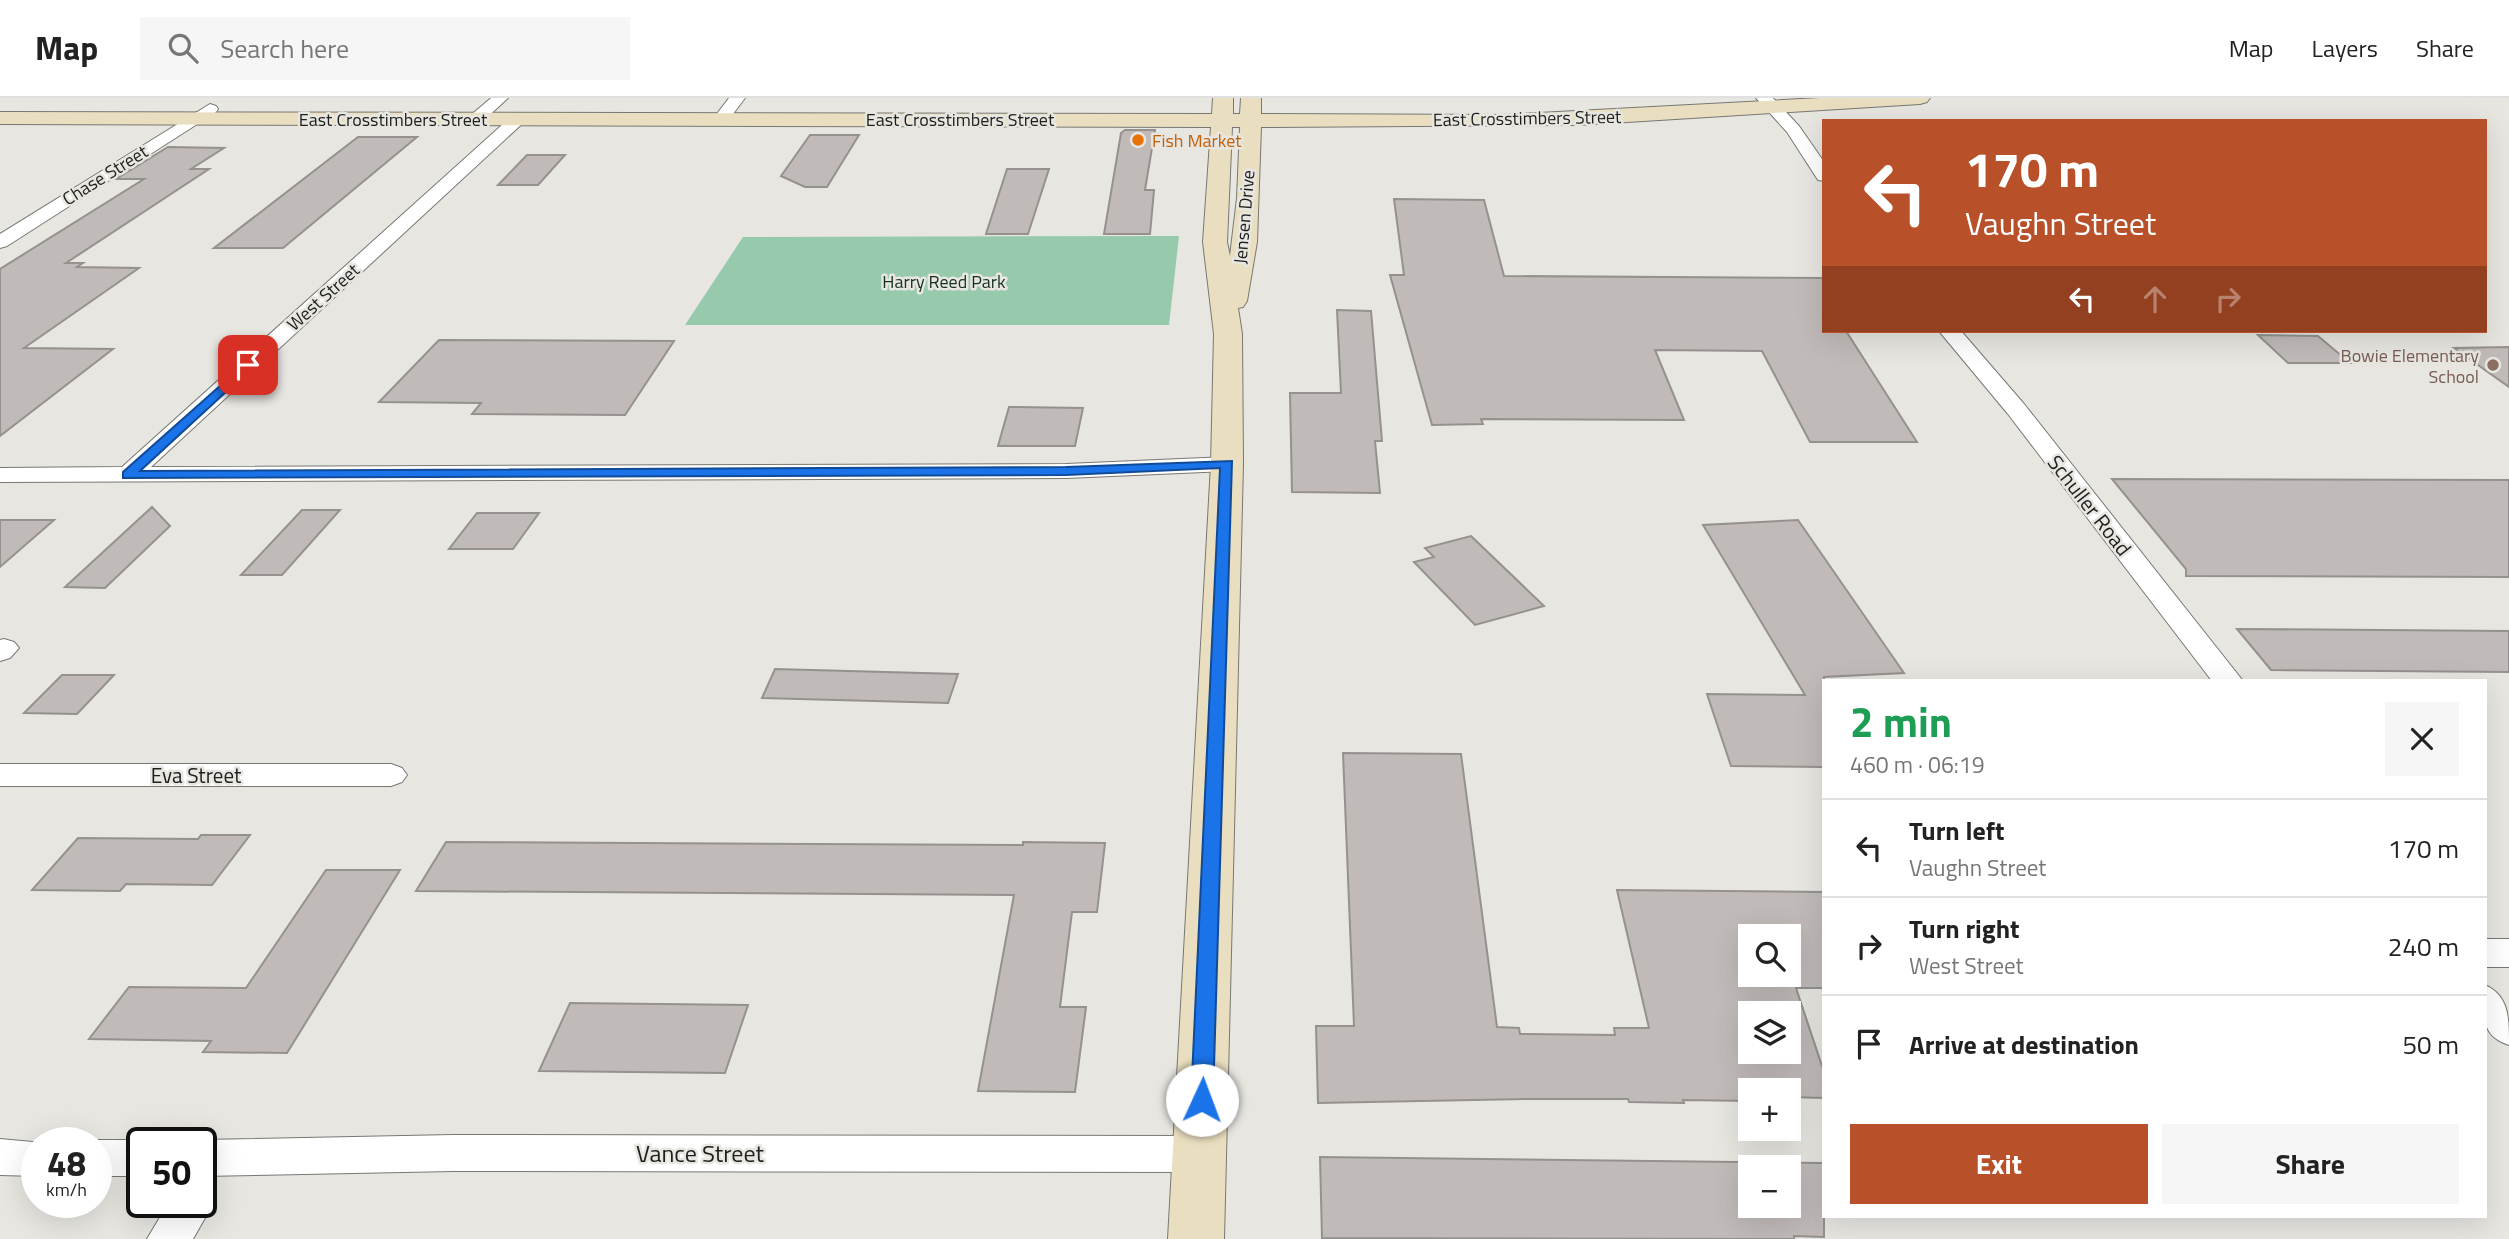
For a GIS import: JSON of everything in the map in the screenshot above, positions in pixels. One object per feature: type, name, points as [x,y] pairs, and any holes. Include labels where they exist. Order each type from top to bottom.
[{"type":"main road","name":"East Crosstimbers Street","points":[[0,118],[488,108],[729,108],[896,114],[1250,109],[1569,114],[1773,101],[1920,98]]},
{"type":"main road","name":"East Crosstimbers Street","points":[[0,107],[203,113]]},
{"type":"main road","name":"East Crosstimbers Street","points":[[488,108],[518,119],[729,108]]},
{"type":"main road","name":"Jensen Drive","points":[[1196,1239],[1227,464],[1228,334],[1215,242],[1222,109]]},
{"type":"main road","name":"Jensen Drive","points":[[1228,334],[1245,242],[1249,198],[1250,109]]},
{"type":"street","points":[[1773,101],[1822,173]]},
{"type":"street","name":"Chase Street","points":[[0,242],[203,113]]},
{"type":"street","name":"West Street","points":[[128,475],[518,119]]},
{"type":"street","name":"Schuller Road","points":[[1952,333],[2016,409],[2226,679]]},
{"type":"street","points":[[0,475],[1066,471],[1227,464]]},
{"type":"street","name":"Eva Street","points":[[0,775],[391,775]]},
{"type":"street","points":[[2487,953],[2509,953]]},
{"type":"street","points":[[2487,1002],[2509,1030]]},
{"type":"street","name":"Vance Street","points":[[217,1167],[453,1153],[1200,1154]]},
{"type":"street","points":[[0,1157],[21,1158]]},
{"type":"street","points":[[169,1239],[183,1218]]},
{"type":"green space","name":"Harry Reed Park","points":[[1179,236],[1169,325],[685,325],[743,237]]},
{"type":"building","points":[[1125,130],[1155,130],[1145,190],[1154,190],[1150,234],[1104,234],[1121,133]]},
{"type":"building","points":[[810,135],[859,135],[827,187],[805,187],[781,176]]},
{"type":"building","points":[[358,137],[417,137],[283,248],[214,248]]},
{"type":"building","points":[[168,147],[224,148],[191,169],[209,169],[66,263],[83,263],[77,267],[139,268],[24,348],[113,349],[0,436],[0,269],[144,179],[116,179]]},
{"type":"building","points":[[527,155],[565,155],[538,185],[498,185]]},
{"type":"building","points":[[1007,169],[1049,169],[1028,234],[986,234]]},
{"type":"building","points":[[1394,199],[1484,200],[1504,276],[1822,278],[1822,333],[1847,333],[1917,442],[1810,442],[1762,351],[1655,350],[1684,420],[1481,419],[1483,424],[1432,425],[1390,275],[1404,275]]},
{"type":"building","points":[[1337,310],[1371,311],[1382,441],[1375,441],[1380,493],[1292,492],[1290,393],[1341,393]]},
{"type":"building","points":[[2258,335],[2318,336],[2350,363],[2288,363]]},
{"type":"building","points":[[439,340],[674,341],[625,415],[472,414],[481,403],[379,402]]},
{"type":"building","name":"Bowie Elementary School","points":[[2509,347],[2509,387],[2454,348]]},
{"type":"building","points":[[1009,407],[1083,408],[1075,446],[998,446]]},
{"type":"building","points":[[2112,479],[2509,480],[2509,577],[2186,576],[2186,569]]},
{"type":"building","points":[[152,507],[170,526],[105,588],[65,587]]},
{"type":"building","points":[[302,510],[340,510],[282,575],[241,575]]},
{"type":"building","points":[[477,513],[539,513],[513,549],[449,549]]},
{"type":"building","points":[[0,520],[54,520],[0,567]]},
{"type":"building","points":[[1798,520],[1904,673],[1822,679],[1822,767],[1731,766],[1707,694],[1805,695],[1703,525]]},
{"type":"building","points":[[1471,536],[1544,606],[1475,625],[1414,562],[1434,557],[1425,548]]},
{"type":"building","points":[[2237,629],[2509,631],[2509,672],[2271,670]]},
{"type":"building","points":[[775,669],[958,674],[948,703],[762,698]]},
{"type":"building","points":[[62,675],[114,675],[77,714],[24,713]]},
{"type":"building","points":[[1343,753],[1461,754],[1497,1027],[1519,1028],[1520,1034],[1615,1035],[1614,1028],[1649,1028],[1617,890],[1822,892],[1822,988],[1796,988],[1800,1001],[1738,1001],[1738,1064],[1801,1064],[1801,1003],[1822,1066],[1822,1098],[1801,1097],[1801,1078],[1738,1078],[1738,1101],[1683,1100],[1684,1103],[1629,1102],[1628,1099],[1530,1099],[1318,1103],[1316,1026],[1354,1026]]},
{"type":"building","points":[[201,835],[250,835],[212,885],[126,884],[120,891],[32,890],[78,838],[198,839]]},
{"type":"building","points":[[446,842],[1023,845],[1023,842],[1105,843],[1097,912],[1072,912],[1060,1007],[1086,1007],[1075,1092],[978,1091],[1014,895],[416,891]]},
{"type":"building","points":[[326,870],[400,870],[287,1053],[203,1052],[211,1041],[89,1039],[129,987],[246,988]]},
{"type":"building","points":[[570,1003],[748,1005],[725,1073],[539,1071]]},
{"type":"building","points":[[1320,1157],[1738,1162],[1738,1218],[1801,1218],[1801,1163],[1822,1163],[1824,1237],[1794,1236],[1794,1239],[1322,1238]]},
{"type":"place","name":"Fish Market","points":[[1138,140]]},
{"type":"place","name":"Bowie Elementary School","points":[[2493,365]]},
{"type":"route","points":[[248,365],[128,475],[1066,471],[1227,464],[1202,1100]]}]
